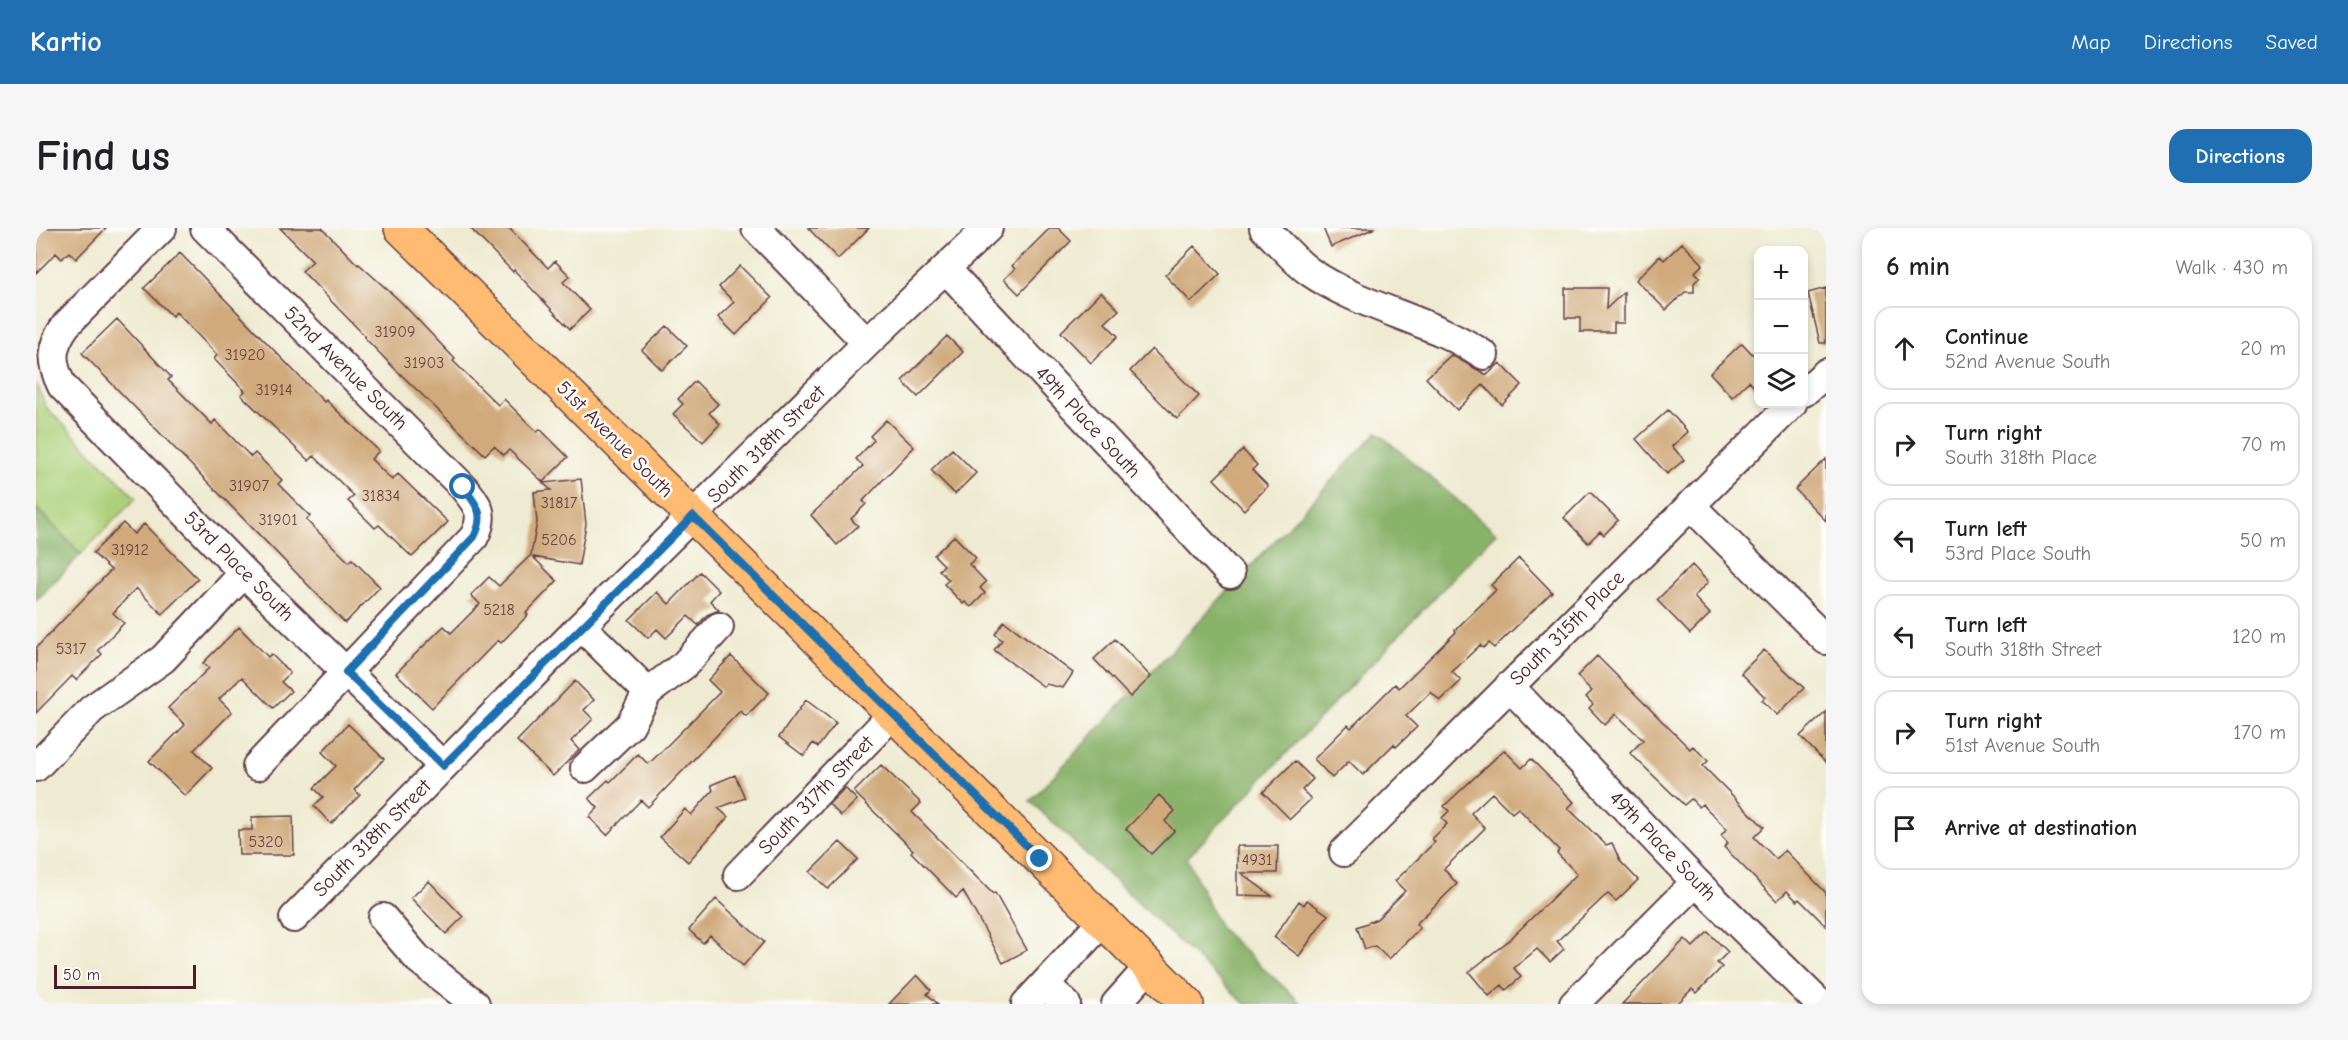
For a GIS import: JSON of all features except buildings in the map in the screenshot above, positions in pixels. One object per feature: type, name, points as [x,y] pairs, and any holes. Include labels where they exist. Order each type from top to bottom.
[{"type":"main road","name":"51st Avenue South","points":[[401,228],[1187,1004]]},
{"type":"street","name":"53rd Place South","points":[[162,228],[66,325],[57,338],[53,354],[54,370],[62,386],[244,573],[443,766]]},
{"type":"street","name":"52nd Avenue South","points":[[205,228],[463,487],[480,513],[481,524],[474,537],[346,672]]},
{"type":"street","points":[[756,228],[867,343]]},
{"type":"street","name":"South 318th Street","points":[[294,918],[581,626],[867,343],[988,228]]},
{"type":"street","points":[[1264,228],[1309,272],[1331,285],[1460,339],[1484,355]]},
{"type":"street","name":"49th Place South","points":[[946,269],[1230,574]]},
{"type":"street","points":[[1808,388],[1826,373]]},
{"type":"street","name":"South 315th Place","points":[[1344,852],[1788,408]]},
{"type":"street","points":[[1690,506],[1826,640]]},
{"type":"street","points":[[36,766],[92,709],[163,658],[244,573]]},
{"type":"street","points":[[581,626],[648,692]]},
{"type":"street","points":[[585,768],[630,725],[648,692],[684,665],[719,627]]},
{"type":"street","points":[[257,766],[346,672]]},
{"type":"street","name":"49th Place South","points":[[1509,686],[1696,882],[1820,1004]]},
{"type":"street","name":"South 317th Street","points":[[738,875],[893,714]]},
{"type":"street","points":[[1574,1004],[1696,882]]},
{"type":"street","points":[[383,918],[418,959],[475,1004]]},
{"type":"street","points":[[1066,1004],[1036,994],[1103,921]]},
{"type":"street","points":[[1116,1004],[1149,967]]},
{"type":"green space","points":[[36,382],[46,407],[136,498],[81,554],[36,508]]},
{"type":"green space","points":[[1377,432],[1496,533],[1187,858],[1220,928],[1302,1004],[1245,1004],[1030,801]]},
{"type":"green space","points":[[36,508],[81,554],[36,601]]},
{"type":"route","points":[[463,487],[480,513],[481,524],[474,537],[346,672],[443,766],[693,516],[1040,859]]}]
